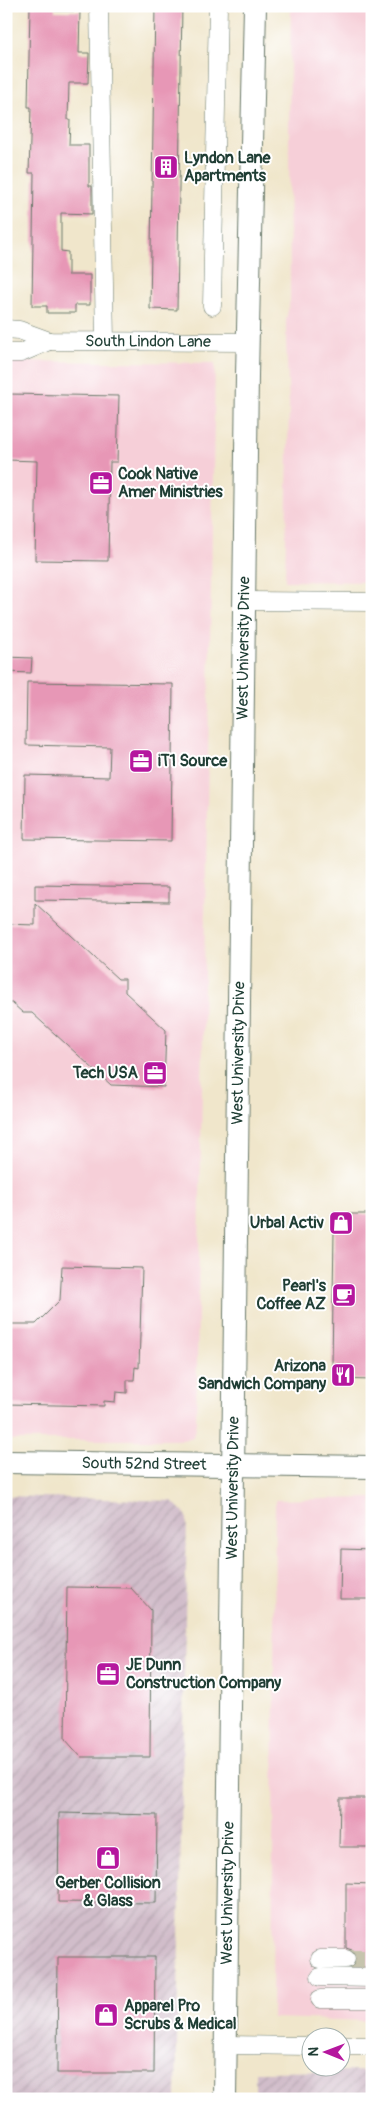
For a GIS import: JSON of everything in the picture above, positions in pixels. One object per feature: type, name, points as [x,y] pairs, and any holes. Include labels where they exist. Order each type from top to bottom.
[{"type":"main road","name":"West University Drive","points":[[225,2099],[248,342],[255,6]]},
{"type":"main road","name":"South 52nd Street","points":[[6,1462],[372,1467]]},
{"type":"street","points":[[99,6],[105,341]]},
{"type":"street","points":[[212,306],[218,6]]},
{"type":"street","name":"South Lindon Lane","points":[[6,329],[19,330],[49,341],[248,342]]},
{"type":"street","name":"South Lindon Lane","points":[[6,353],[21,353],[49,341]]},
{"type":"street","points":[[245,601],[372,602]]},
{"type":"street","points":[[320,1959],[346,1959]]},
{"type":"street","points":[[320,1988],[372,1978]]},
{"type":"street","points":[[320,1988],[372,1988]]},
{"type":"street","points":[[320,1988],[372,1999]]},
{"type":"street","points":[[226,2045],[300,2046]]},
{"type":"street","points":[[350,2046],[372,2046]]},
{"type":"shaded area","points":[[291,6],[372,6],[372,582],[285,581],[289,405],[286,320],[290,300],[289,125]]},
{"type":"shaded area","points":[[6,361],[215,363],[196,1423],[193,1437],[183,1440],[6,1440]]},
{"type":"shaded area","points":[[6,1496],[172,1501],[187,1516],[176,2099],[6,2099]]},
{"type":"shaded area","points":[[372,1498],[372,2021],[272,2018],[275,1500]]},
{"type":"shaded area","points":[[350,2071],[372,2071],[372,2099],[255,2099],[255,2072],[300,2072],[300,2078],[350,2078]]},
{"type":"building","points":[[30,6],[55,6],[55,11],[80,11],[79,53],[89,53],[88,83],[69,83],[68,120],[70,120],[69,145],[89,145],[89,186],[92,186],[92,214],[61,213],[61,251],[68,252],[68,275],[90,275],[90,305],[75,305],[75,313],[47,313],[47,306],[32,306],[34,173],[29,173],[31,107],[28,107]]},
{"type":"building","name":"Lyndon Lane Apartments","points":[[155,6],[182,6],[177,310],[150,309]]},
{"type":"building","points":[[9,394],[119,396],[117,462],[110,462],[108,561],[35,560],[37,461],[8,460]]},
{"type":"building","points":[[6,657],[32,658],[31,673],[6,672]]},
{"type":"building","name":"iT1 Source","points":[[27,682],[173,684],[171,841],[24,839],[25,775],[109,777],[110,747],[26,745]]},
{"type":"building","points":[[35,885],[169,887],[169,902],[35,900]]},
{"type":"building","points":[[35,903],[118,979],[125,979],[125,992],[166,1030],[164,1087],[111,1085],[32,1013],[23,1013],[12,1003],[6,1003],[6,924],[35,925]]},
{"type":"building","points":[[337,1214],[372,1214],[372,1380],[336,1379],[336,1365],[332,1365],[334,1231],[337,1231]]},
{"type":"building","points":[[62,1266],[142,1268],[139,1368],[135,1367],[134,1380],[127,1380],[127,1393],[116,1392],[115,1402],[104,1401],[104,1406],[6,1404],[6,1324],[36,1324],[60,1300]]},
{"type":"building","points":[[341,1549],[372,1550],[372,1599],[340,1599]]},
{"type":"building","name":"JE Dunn Construction Company","points":[[67,1587],[131,1588],[151,1610],[150,1757],[81,1757],[65,1739]]},
{"type":"building","points":[[340,1798],[372,1798],[372,1847],[339,1847]]},
{"type":"building","name":"Gerber Collision & Glass","points":[[59,1813],[157,1815],[156,1903],[58,1902]]},
{"type":"building","points":[[346,1883],[372,1884],[372,1967],[353,1967],[357,1959],[352,1950],[346,1948]]},
{"type":"building","name":"Apparel Pro Scrubs & Medical","points":[[58,1957],[155,1957],[154,2073],[57,2073]]},
{"type":"tunnel","points":[[346,1959],[372,1959]]},
{"type":"place","name":"Lyndon Lane Apartments","points":[[166,167]]},
{"type":"place","name":"Cook Native Amer Ministries","points":[[101,483]]},
{"type":"place","name":"iT1 Source","points":[[141,761]]},
{"type":"place","name":"Tech USA","points":[[155,1073]]},
{"type":"place","name":"Urbal Activ","points":[[341,1223]]},
{"type":"place","name":"Pearl's Coffee AZ","points":[[344,1295]]},
{"type":"place","name":"Arizona Sandwich Company","points":[[343,1375]]},
{"type":"place","name":"JE Dunn Construction Company","points":[[108,1674]]},
{"type":"place","name":"Gerber Collision & Glass","points":[[108,1858]]},
{"type":"place","name":"Apparel Pro Scrubs & Medical","points":[[106,2015]]}]
